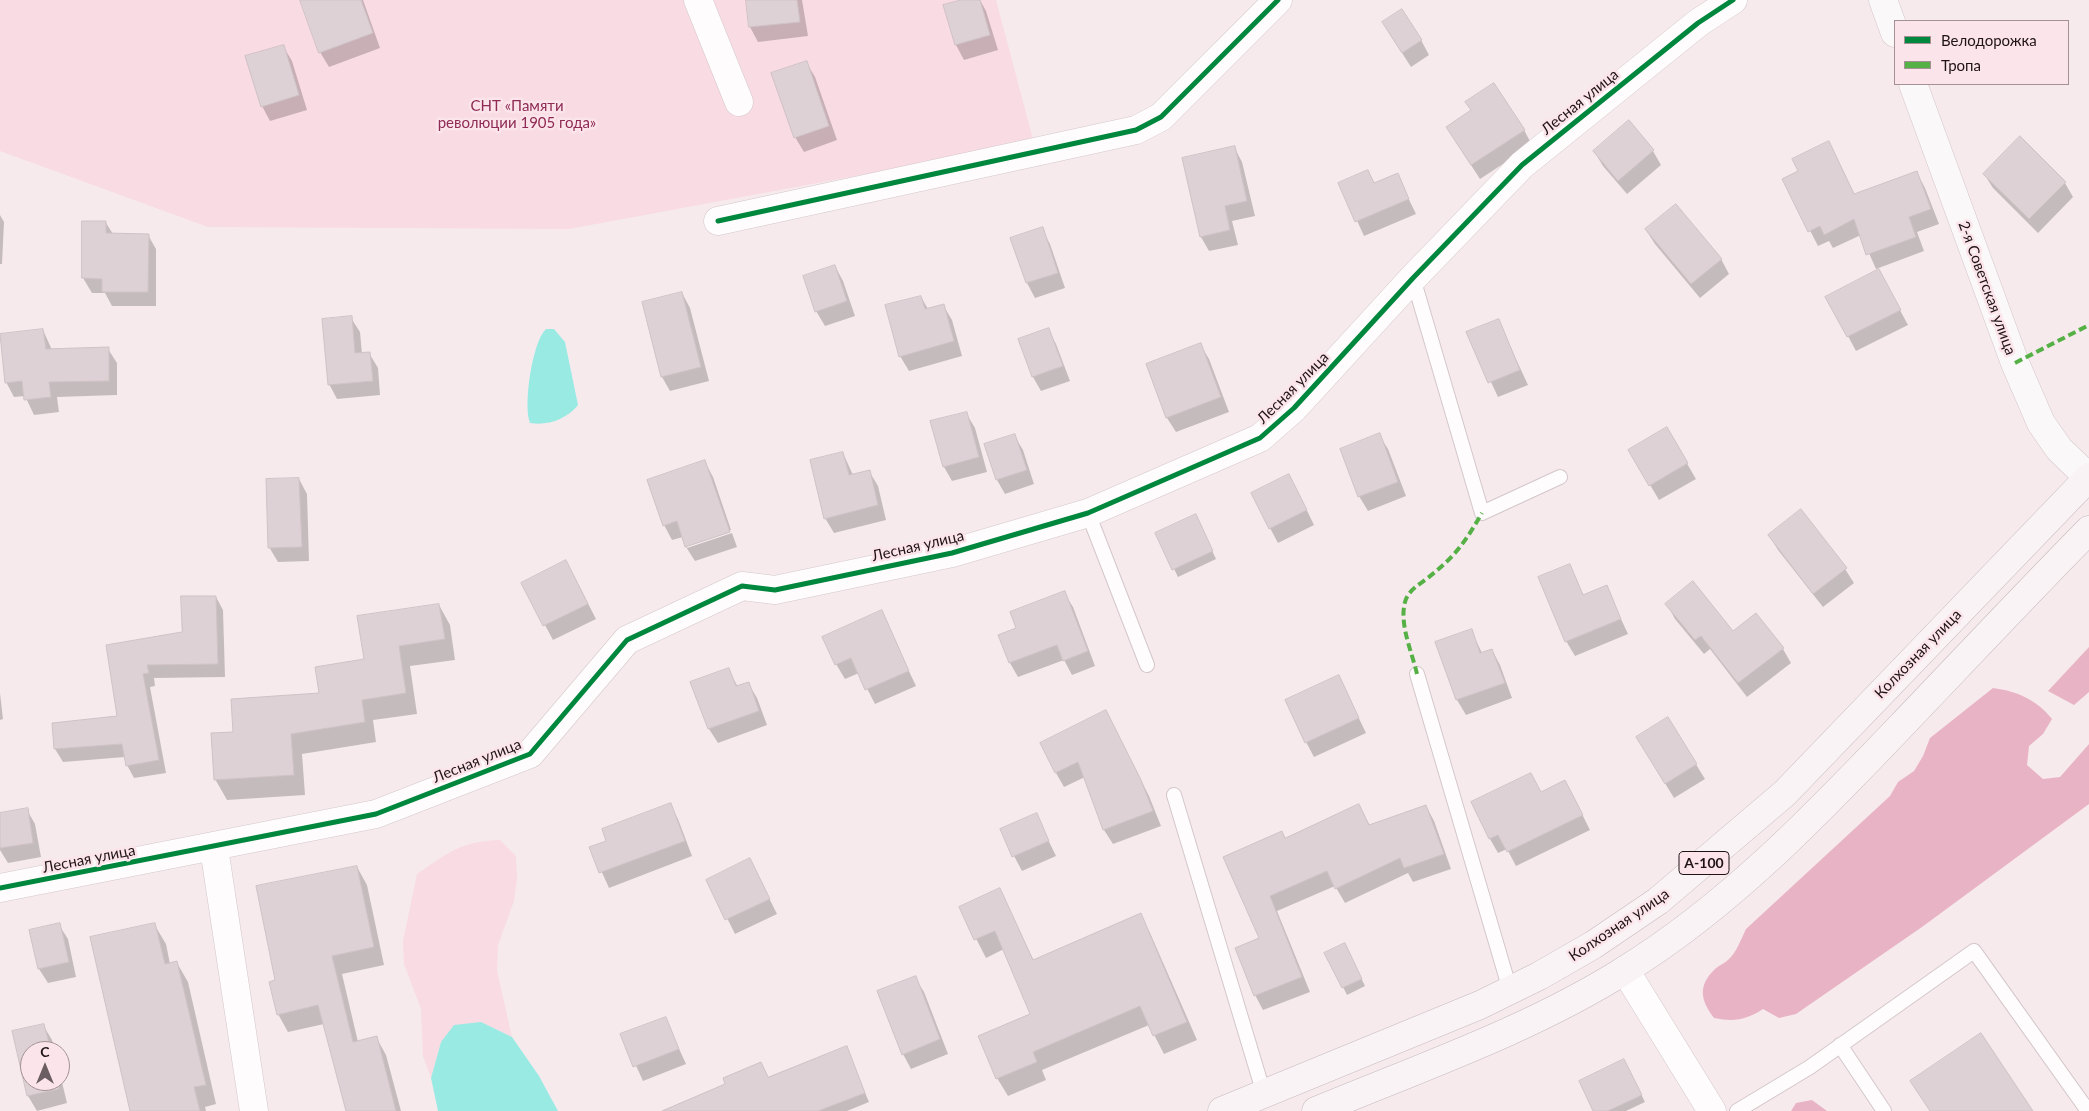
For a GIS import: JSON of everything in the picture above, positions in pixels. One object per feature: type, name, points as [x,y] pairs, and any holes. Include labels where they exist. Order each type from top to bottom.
[{"type":"main road","name":"Колхозная улица","points":[[1222,1111],[1480,1005],[1539,976],[1593,945],[1658,901],[1785,793],[2089,478]]},
{"type":"main road","name":"А-100","points":[[1316,1111],[1492,1037],[1557,1007],[1625,970],[1682,930],[1748,878],[1813,819],[2089,530]]},
{"type":"street","points":[[698,0],[739,102]]},
{"type":"street","points":[[718,221],[1136,130],[1160,117],[1278,0]]},
{"type":"street","name":"Лесная улица","points":[[0,888],[214,848],[376,814],[530,754],[627,640],[742,586],[774,590],[952,553],[1088,513],[1260,438],[1294,408],[1413,278],[1522,165],[1698,23],[1732,0]]},
{"type":"street","points":[[1883,0],[1894,30]]},
{"type":"street","name":"2-я Советская улица","points":[[1913,85],[2018,371],[2041,423],[2059,449],[2089,478]]},
{"type":"street","points":[[214,848],[254,1111]]},
{"type":"street","points":[[1625,970],[1712,1111]]},
{"type":"lane","points":[[1413,278],[1482,513],[1560,477]]},
{"type":"lane","points":[[1088,513],[1147,665]]},
{"type":"lane","points":[[1417,674],[1510,990]]},
{"type":"lane","points":[[1174,795],[1264,1094]]},
{"type":"lane","points":[[1737,1111],[1840,1046],[1974,951],[2088,1111]]},
{"type":"lane","points":[[1840,1046],[1884,1111]]},
{"type":"green space","name":"СНТ «Памяти революции 1905 года»","points":[[0,0],[996,0],[1034,143],[569,229],[208,227],[0,151]]},
{"type":"green space","points":[[500,840],[516,856],[517,879],[514,901],[498,945],[497,970],[512,1037],[481,1022],[441,1042],[431,1078],[423,1056],[421,1009],[404,964],[403,941],[417,874],[456,849],[475,843]]},
{"type":"shaded area","points":[[2089,647],[2089,692],[2074,705],[2048,691]]},
{"type":"shaded area","points":[[1993,688],[2010,691],[2026,698],[2040,707],[2052,719],[2043,734],[2029,746],[2027,765],[2043,779],[2060,777],[2089,744],[2089,804],[1922,927],[1796,1014],[1779,1018],[1763,1009],[1751,1016],[1740,1019],[1714,1018],[1704,1000],[1703,987],[1705,981],[1715,969],[1731,957],[1746,929],[1890,796],[1898,782],[1914,771],[1923,756],[1930,738]]},
{"type":"shaded area","points":[[1812,1100],[1827,1111],[1791,1111],[1796,1103]]},
{"type":"water","points":[[546,329],[554,329],[565,342],[578,405],[563,418],[537,424],[530,423],[528,415],[528,389],[533,360],[541,336]]},
{"type":"water","points":[[481,1022],[512,1037],[539,1076],[558,1111],[438,1111],[431,1078],[441,1042],[454,1025]]},
{"type":"building","points":[[300,0],[361,0],[373,33],[319,53]]},
{"type":"building","points":[[746,0],[797,0],[800,22],[749,27]]},
{"type":"building","points":[[961,0],[980,0],[990,35],[955,45],[943,5]]},
{"type":"building","points":[[1402,9],[1422,40],[1402,53],[1382,22]]},
{"type":"building","points":[[284,45],[299,95],[261,107],[245,56]]},
{"type":"building","points":[[807,61],[829,126],[794,138],[771,73]]},
{"type":"building","points":[[1494,83],[1525,130],[1471,165],[1446,127],[1471,110],[1465,102]]},
{"type":"building","points":[[1629,120],[1654,150],[1618,181],[1593,151]]},
{"type":"building","points":[[2020,136],[2066,182],[2029,219],[1983,174]]},
{"type":"building","points":[[1829,141],[1854,194],[1917,171],[1931,209],[1909,217],[1916,237],[1866,255],[1854,219],[1824,235],[1820,226],[1808,232],[1782,179],[1798,171],[1792,159]]},
{"type":"building","points":[[1235,146],[1247,201],[1225,206],[1230,230],[1200,237],[1182,158]]},
{"type":"building","points":[[1368,170],[1374,183],[1398,173],[1409,199],[1355,222],[1338,183]]},
{"type":"building","points":[[1676,204],[1722,259],[1691,284],[1645,229]]},
{"type":"building","points":[[82,221],[106,221],[106,233],[149,234],[148,292],[102,292],[102,279],[82,278]]},
{"type":"building","points":[[1043,227],[1058,273],[1026,283],[1010,238]]},
{"type":"building","points":[[835,265],[847,301],[815,312],[803,276]]},
{"type":"building","points":[[1879,269],[1901,310],[1847,337],[1825,297]]},
{"type":"building","points":[[682,292],[701,367],[661,377],[642,302]]},
{"type":"building","points":[[921,296],[925,309],[944,304],[954,341],[899,357],[885,305]]},
{"type":"building","points":[[352,316],[355,353],[370,352],[373,381],[328,385],[322,319]]},
{"type":"building","points":[[1499,319],[1520,370],[1488,383],[1466,332]]},
{"type":"building","points":[[1049,328],[1063,366],[1032,377],[1018,339]]},
{"type":"building","points":[[43,329],[46,349],[109,347],[109,381],[49,382],[51,397],[24,400],[22,381],[5,383],[0,334]]},
{"type":"building","points":[[1201,343],[1221,397],[1166,418],[1146,364]]},
{"type":"building","points":[[967,412],[979,457],[943,467],[930,421]]},
{"type":"building","points":[[1667,427],[1688,463],[1649,486],[1628,450]]},
{"type":"building","points":[[1380,433],[1398,482],[1358,497],[1340,449]]},
{"type":"building","points":[[1015,434],[1027,470],[996,480],[984,444]]},
{"type":"building","points":[[843,452],[849,475],[870,470],[878,505],[824,519],[810,460]]},
{"type":"building","points":[[705,460],[730,532],[685,547],[677,521],[663,526],[647,480]]},
{"type":"building","points":[[1289,474],[1307,510],[1269,529],[1251,493]]},
{"type":"building","points":[[299,478],[302,547],[268,548],[266,479]]},
{"type":"building","points":[[1801,509],[1847,568],[1813,594],[1768,535]]},
{"type":"building","points":[[1196,514],[1213,551],[1172,570],[1155,533]]},
{"type":"building","points":[[566,560],[588,604],[543,626],[521,583]]},
{"type":"building","points":[[1570,564],[1583,595],[1607,585],[1621,619],[1565,642],[1538,577]]},
{"type":"building","points":[[1693,581],[1733,631],[1756,613],[1784,648],[1738,683],[1701,636],[1695,640],[1665,604]]},
{"type":"building","points":[[1065,591],[1088,651],[1063,661],[1057,645],[1009,663],[998,635],[1016,628],[1010,612]]},
{"type":"building","points":[[181,596],[216,596],[218,664],[147,665],[149,673],[143,674],[159,760],[126,766],[122,744],[54,749],[52,723],[117,716],[106,645],[182,632]]},
{"type":"building","points":[[439,604],[445,639],[399,646],[406,693],[362,700],[365,722],[291,734],[294,775],[214,780],[211,733],[233,732],[231,699],[319,693],[315,667],[364,659],[357,616]]},
{"type":"building","points":[[882,610],[909,671],[865,690],[851,658],[835,665],[822,637]]},
{"type":"building","points":[[1472,629],[1480,653],[1492,649],[1505,683],[1456,700],[1435,642]]},
{"type":"building","points":[[729,668],[736,686],[749,682],[759,711],[708,729],[690,682]]},
{"type":"building","points":[[1339,675],[1359,718],[1305,743],[1285,700]]},
{"type":"building","points":[[1106,710],[1141,780],[1153,811],[1103,830],[1078,762],[1055,773],[1040,743]]},
{"type":"building","points":[[1668,717],[1697,764],[1665,784],[1636,737]]},
{"type":"building","points":[[1531,773],[1541,792],[1565,780],[1583,815],[1507,852],[1498,835],[1489,839],[1471,802]]},
{"type":"building","points":[[671,803],[685,841],[599,873],[589,847],[606,841],[602,829]]},
{"type":"building","points":[[1359,804],[1369,825],[1426,805],[1444,854],[1404,868],[1400,858],[1335,889],[1327,871],[1270,896],[1302,977],[1254,996],[1235,948],[1259,938],[1223,857],[1282,831],[1285,838]]},
{"type":"building","points":[[28,808],[33,843],[0,848],[0,813]]},
{"type":"building","points":[[1037,813],[1049,841],[1012,857],[1000,829]]},
{"type":"building","points":[[750,858],[770,899],[725,920],[706,880]]},
{"type":"building","points":[[357,866],[374,947],[332,956],[353,1042],[377,1036],[396,1111],[346,1111],[318,1005],[277,1015],[269,982],[275,980],[256,886]]},
{"type":"building","points":[[1000,888],[1033,960],[1141,913],[1187,1022],[1153,1036],[1140,1006],[1033,1052],[1037,1062],[996,1079],[978,1036],[1030,1014],[995,931],[974,940],[959,907]]},
{"type":"building","points":[[60,923],[69,962],[38,969],[29,930]]},
{"type":"building","points":[[155,923],[165,964],[177,961],[206,1085],[194,1087],[200,1111],[130,1111],[90,937]]},
{"type":"building","points":[[1345,943],[1362,979],[1342,988],[1324,953]]},
{"type":"building","points":[[916,976],[940,1039],[902,1055],[877,991]]},
{"type":"building","points":[[666,1017],[679,1049],[633,1067],[620,1034]]},
{"type":"building","points":[[44,1024],[48,1041],[20,1041],[20,1066],[12,1031]]},
{"type":"building","points":[[1981,1033],[2033,1111],[1930,1111],[1910,1081]]},
{"type":"building","points":[[847,1046],[865,1093],[818,1111],[662,1111],[725,1084],[723,1078],[761,1062],[768,1077]]},
{"type":"building","points":[[1624,1059],[1642,1095],[1608,1111],[1593,1111],[1579,1081]]},
{"type":"building","points":[[26,1091],[50,1091],[27,1096]]},
{"type":"marked path","points":[[2015,363],[2089,325]]},
{"type":"marked path","points":[[1417,674],[1405,629],[1404,611],[1406,598],[1413,589],[1451,557],[1464,542],[1482,513]]},
{"type":"cycle path","points":[[718,221],[1136,130],[1161,117],[1278,0]]},
{"type":"cycle path","points":[[0,888],[376,814],[530,754],[627,640],[742,586],[775,590],[952,553],[1088,513],[1260,438],[1294,408],[1413,278],[1522,165],[1698,23],[1733,0]]}]
